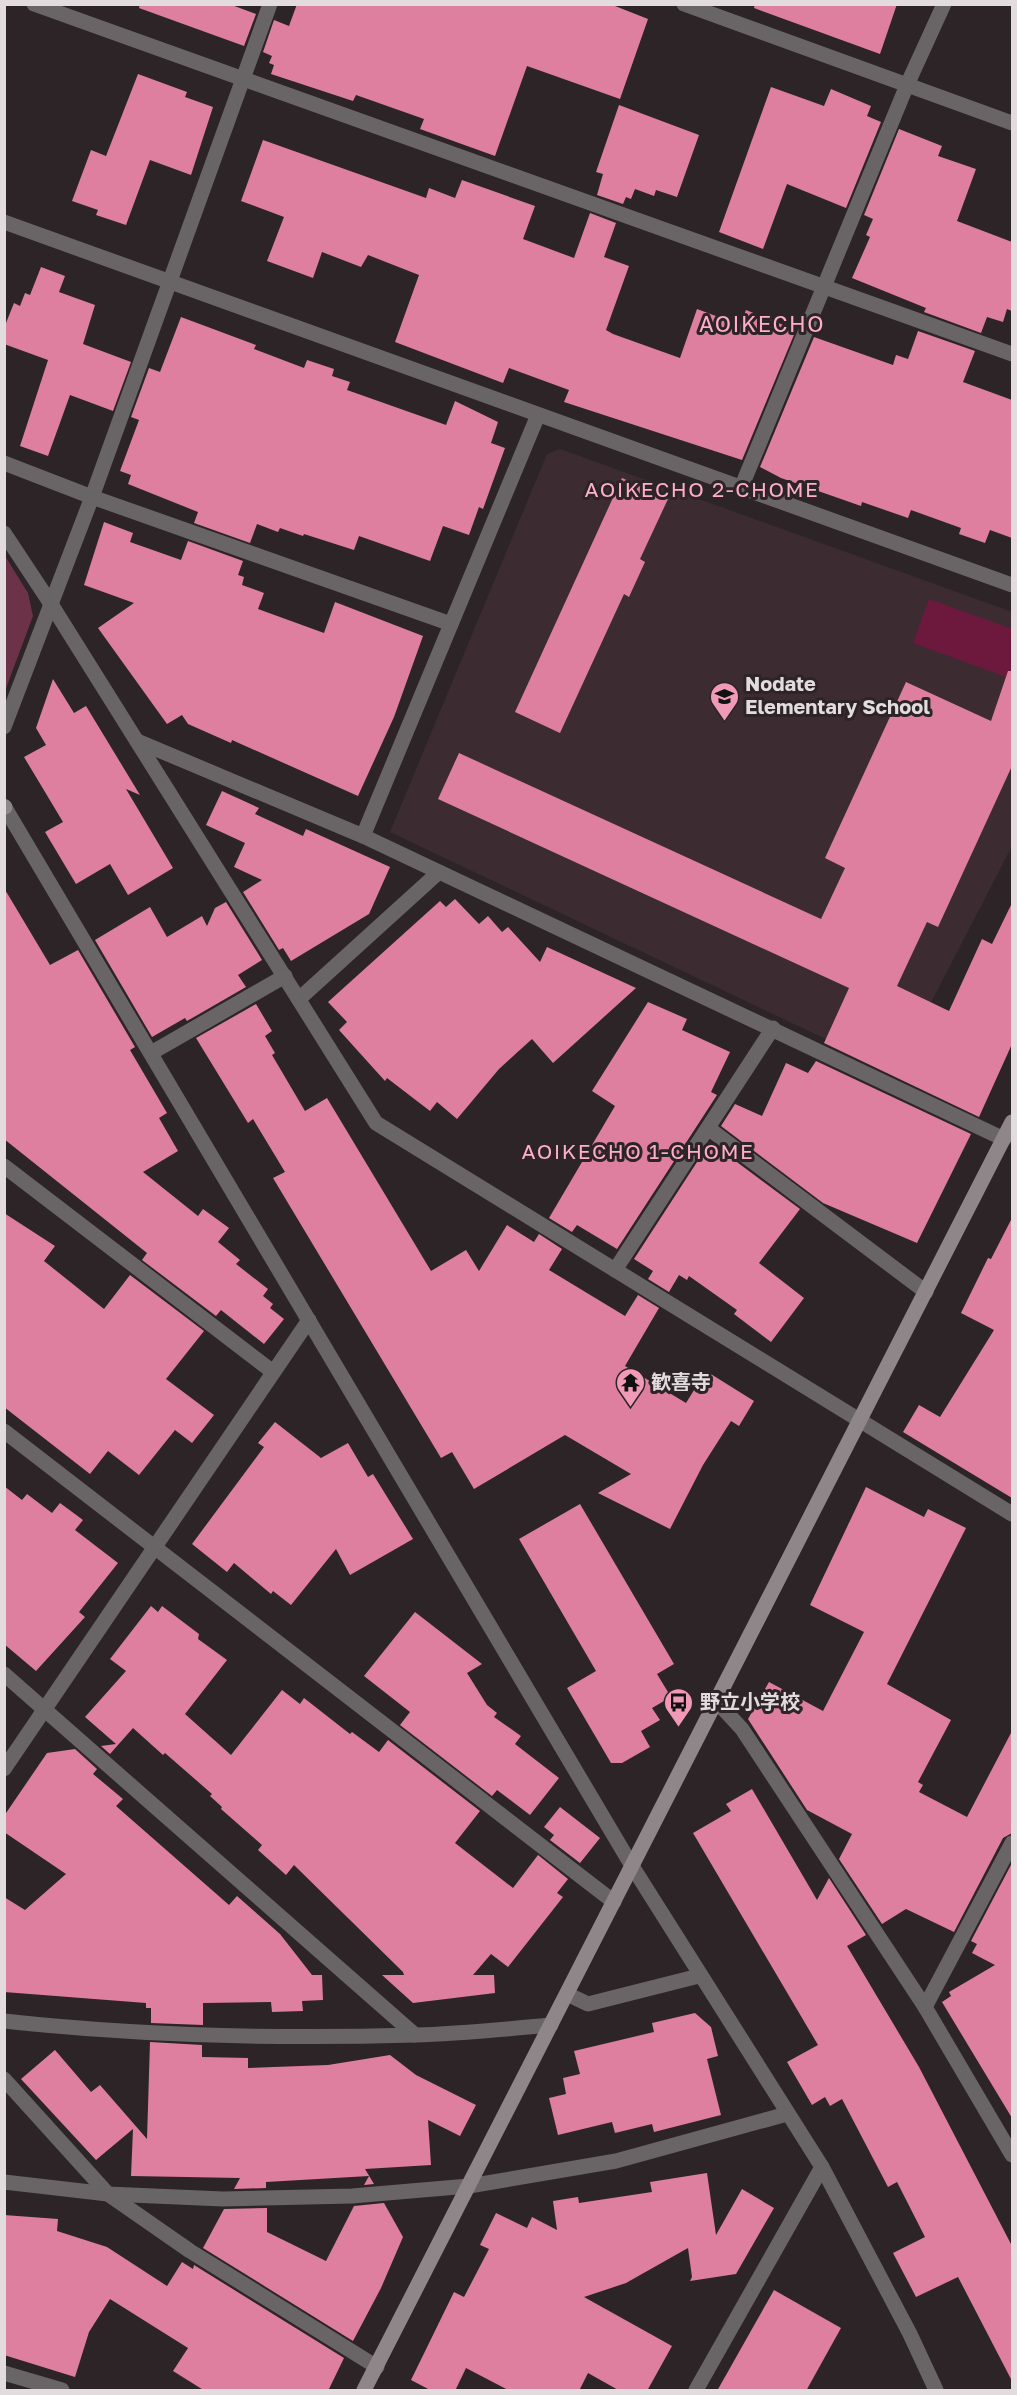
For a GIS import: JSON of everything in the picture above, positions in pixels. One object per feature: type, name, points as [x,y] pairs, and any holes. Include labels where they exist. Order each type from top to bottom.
[{"type":"street","points":[[34,4],[1012,354]]},
{"type":"street","points":[[4,726],[92,497],[270,4]]},
{"type":"street","points":[[684,4],[1012,123]]},
{"type":"street","points":[[741,488],[907,85],[944,4]]},
{"type":"street","points":[[4,222],[169,284],[1012,585]]},
{"type":"street","points":[[363,836],[538,416]]},
{"type":"street","points":[[4,463],[92,497],[451,624]]},
{"type":"street","points":[[4,534],[51,604],[376,1123],[1012,1514]]},
{"type":"street","points":[[137,741],[363,836],[1004,1139]]},
{"type":"street","points":[[5,807],[632,1866],[699,1976],[822,2168],[910,2334],[936,2391]]},
{"type":"street","points":[[299,999],[439,872]]},
{"type":"street","points":[[151,1053],[285,976]]},
{"type":"street","points":[[615,1270],[773,1028]]},
{"type":"street","points":[[364,2391],[1012,1122]]},
{"type":"street","points":[[708,1128],[926,1292]]},
{"type":"street","points":[[4,1166],[273,1372]]},
{"type":"street","points":[[4,1769],[309,1320]]},
{"type":"street","points":[[4,1431],[614,1902]]},
{"type":"street","points":[[4,1674],[415,2035]]},
{"type":"street","points":[[716,1701],[742,1729],[926,2007],[1012,2155]]},
{"type":"street","points":[[926,2007],[1012,1843]]},
{"type":"street","points":[[567,1994],[588,2004],[699,1976]]},
{"type":"street","points":[[4,2021],[101,2031],[415,2035],[551,2025]]},
{"type":"street","points":[[4,2079],[108,2194],[190,2251],[376,2367]]},
{"type":"street","points":[[4,2182],[108,2194],[223,2199],[352,2196],[469,2186],[616,2161],[787,2114]]},
{"type":"street","points":[[696,2391],[822,2168]]},
{"type":"street","points":[[4,2373],[62,2391]]},
{"type":"shaded area","name":"Nodate Elementary School","points":[[560,449],[1012,612],[1012,846],[895,1072],[390,832],[547,454]]},
{"type":"shaded area","points":[[5,556],[28,593],[33,616],[5,691]]},
{"type":"shaded area","points":[[929,599],[1012,629],[1012,679],[913,643]]},
{"type":"building","points":[[140,4],[229,4],[256,14],[244,46],[139,8]]},
{"type":"building","points":[[297,4],[610,4],[648,19],[620,99],[527,66],[495,156],[420,129],[424,119],[356,95],[353,101],[271,74],[274,65],[269,63],[272,56],[263,52],[274,20],[289,26]]},
{"type":"building","points":[[755,4],[897,4],[880,54],[754,8]]},
{"type":"building","points":[[138,74],[187,92],[185,97],[213,107],[191,175],[150,160],[126,225],[96,215],[98,210],[72,201],[91,150],[106,156]]},
{"type":"building","points":[[771,87],[824,106],[831,89],[871,106],[867,116],[881,122],[846,208],[787,184],[763,249],[719,232]]},
{"type":"building","points":[[619,105],[699,135],[677,197],[656,190],[654,196],[635,189],[631,199],[626,197],[623,204],[597,195],[603,174],[596,172]]},
{"type":"building","points":[[899,129],[942,146],[938,156],[976,169],[957,221],[1012,242],[1012,311],[1007,309],[1003,322],[987,317],[981,333],[924,312],[926,308],[852,278],[870,237],[866,235],[873,219],[864,215]]},
{"type":"building","points":[[263,140],[426,198],[429,188],[455,198],[462,180],[535,206],[523,239],[574,258],[590,213],[616,223],[604,257],[629,266],[606,330],[680,358],[697,309],[740,325],[746,310],[796,330],[742,460],[564,402],[569,390],[509,368],[503,383],[395,342],[419,275],[368,255],[361,267],[322,252],[313,278],[267,261],[284,217],[241,201]]},
{"type":"building","points":[[41,267],[65,276],[59,292],[95,305],[83,344],[131,362],[113,411],[70,395],[48,456],[20,446],[48,360],[4,344],[4,328],[14,303],[20,306],[25,293],[30,295]]},
{"type":"building","points":[[181,317],[256,345],[254,349],[304,368],[307,360],[334,369],[332,376],[350,382],[347,390],[446,425],[455,401],[498,422],[491,443],[505,448],[483,509],[479,507],[469,535],[443,526],[430,561],[359,536],[354,550],[304,534],[303,536],[280,528],[278,532],[257,524],[250,543],[194,523],[198,512],[128,484],[131,475],[120,471],[139,420],[131,417],[149,368],[160,372]]},
{"type":"building","points":[[918,331],[975,351],[963,382],[1012,400],[1012,538],[990,530],[985,543],[959,534],[961,528],[911,510],[908,518],[862,502],[861,506],[781,478],[760,467],[814,337],[893,365],[896,355],[908,359]]},
{"type":"building","points":[[622,478],[668,499],[640,559],[645,562],[629,597],[624,594],[560,733],[515,712]]},
{"type":"building","points":[[104,522],[133,533],[130,542],[181,560],[188,541],[243,561],[238,575],[244,577],[242,585],[264,593],[258,609],[324,633],[335,602],[423,636],[394,717],[358,796],[232,740],[231,743],[188,724],[182,715],[167,724],[98,628],[134,603],[84,585]]},
{"type":"building","points":[[1008,671],[1012,671],[1012,766],[938,927],[927,922],[897,986],[949,1011],[982,939],[992,944],[1012,903],[1012,1044],[979,1117],[824,1043],[849,988],[438,799],[459,753],[821,919],[845,868],[825,858],[906,682],[991,721]]},
{"type":"building","points":[[53,679],[74,713],[86,706],[140,795],[126,789],[173,868],[128,895],[110,864],[76,884],[45,832],[63,822],[24,757],[46,745],[36,728]]},
{"type":"building","points":[[222,791],[259,808],[255,814],[303,836],[306,829],[390,867],[369,914],[291,961],[283,948],[279,950],[243,892],[262,880],[234,867],[245,843],[206,825]]},
{"type":"building","points":[[4,888],[50,965],[78,950],[135,1047],[130,1050],[167,1113],[159,1118],[178,1151],[143,1172],[198,1216],[203,1209],[229,1228],[218,1242],[240,1260],[236,1264],[268,1289],[263,1296],[273,1304],[270,1308],[284,1319],[264,1344],[221,1310],[216,1316],[142,1260],[147,1253],[4,1139]]},
{"type":"building","points":[[455,899],[479,924],[488,916],[502,932],[508,927],[540,962],[547,947],[636,988],[553,1063],[532,1039],[499,1069],[457,1119],[437,1102],[430,1111],[387,1078],[385,1081],[339,1030],[347,1022],[328,1002],[440,901],[446,907]]},
{"type":"building","points":[[226,902],[262,960],[238,975],[246,987],[187,1021],[185,1018],[152,1037],[95,940],[150,907],[167,937],[202,916],[207,926],[215,908]]},
{"type":"building","points":[[648,1002],[687,1019],[682,1030],[730,1052],[711,1092],[717,1095],[617,1249],[577,1225],[572,1232],[549,1218],[615,1106],[592,1091]]},
{"type":"building","points":[[256,1004],[272,1031],[265,1036],[275,1053],[272,1055],[305,1111],[327,1098],[431,1271],[466,1250],[479,1271],[507,1225],[534,1242],[539,1234],[562,1249],[549,1270],[625,1316],[638,1295],[659,1308],[625,1366],[686,1403],[706,1371],[754,1401],[739,1426],[731,1421],[703,1465],[670,1529],[598,1493],[631,1474],[565,1435],[474,1489],[452,1452],[441,1458],[273,1178],[285,1172],[253,1119],[248,1123],[196,1038]]},
{"type":"building","points":[[816,1061],[971,1134],[917,1243],[823,1203],[721,1126],[735,1104],[762,1116],[786,1063],[808,1073]]},
{"type":"building","points":[[710,1142],[800,1209],[759,1263],[804,1298],[771,1342],[734,1314],[737,1310],[689,1276],[687,1280],[679,1275],[669,1292],[648,1279],[653,1271],[634,1259]]},
{"type":"building","points":[[4,1213],[55,1246],[44,1261],[104,1309],[130,1275],[204,1331],[166,1379],[214,1415],[192,1443],[175,1430],[139,1475],[108,1451],[90,1474],[4,1407]]},
{"type":"building","points":[[1012,1218],[1012,1498],[903,1432],[919,1405],[940,1417],[994,1330],[961,1313],[988,1258],[991,1259]]},
{"type":"building","points":[[275,1422],[321,1458],[348,1443],[368,1477],[373,1474],[413,1539],[350,1575],[336,1549],[291,1605],[273,1591],[271,1594],[234,1563],[227,1572],[192,1544],[264,1447],[258,1443]]},
{"type":"building","points":[[4,1486],[22,1500],[27,1494],[52,1513],[60,1503],[83,1520],[75,1530],[118,1563],[79,1612],[85,1617],[36,1671],[4,1644]]},
{"type":"building","points":[[866,1487],[924,1517],[928,1509],[966,1528],[887,1684],[951,1720],[918,1782],[923,1785],[919,1792],[967,1817],[1012,1731],[1012,1833],[1003,1838],[954,1932],[906,1909],[882,1924],[839,1859],[852,1834],[807,1810],[748,1719],[769,1682],[823,1711],[864,1632],[810,1605]]},
{"type":"building","points":[[580,1504],[674,1664],[657,1674],[671,1697],[652,1708],[660,1720],[641,1731],[650,1747],[622,1763],[611,1763],[567,1688],[596,1671],[519,1539]]},
{"type":"building","points":[[151,1606],[158,1612],[162,1606],[199,1634],[198,1639],[227,1660],[185,1714],[231,1755],[282,1690],[300,1704],[304,1698],[350,1734],[352,1732],[379,1752],[388,1740],[480,1811],[455,1843],[513,1888],[538,1855],[568,1879],[557,1893],[563,1897],[508,1967],[491,1954],[473,1975],[494,1975],[495,1993],[413,2003],[382,1975],[404,1975],[403,1972],[294,1865],[286,1875],[258,1850],[262,1845],[221,1809],[222,1807],[210,1796],[212,1794],[165,1753],[163,1755],[133,1728],[110,1754],[101,1746],[116,1744],[85,1717],[126,1671],[110,1659]]},
{"type":"building","points":[[415,1612],[482,1664],[467,1673],[487,1705],[497,1713],[494,1717],[521,1736],[515,1744],[559,1778],[530,1815],[497,1790],[492,1796],[400,1725],[410,1712],[364,1676]]},
{"type":"building","points":[[75,1749],[97,1769],[93,1774],[123,1799],[116,1806],[229,1905],[237,1896],[280,1934],[312,1975],[322,1975],[323,2000],[302,2001],[303,2011],[272,2012],[271,2002],[203,2003],[203,2025],[151,2023],[151,2008],[146,2008],[146,2003],[4,1992],[4,1897],[25,1910],[66,1874],[4,1832],[4,1816],[47,1753]]},
{"type":"building","points":[[752,1789],[817,1900],[829,1878],[866,1935],[847,1946],[919,2067],[1012,2246],[1012,2381],[958,2277],[916,2297],[893,2253],[925,2237],[897,2182],[888,2187],[842,2099],[830,2106],[825,2097],[812,2105],[787,2062],[818,2045],[693,1833],[731,1811],[726,1804]]},
{"type":"building","points":[[560,1807],[600,1838],[580,1863],[550,1840],[554,1835],[544,1827]]},
{"type":"building","points":[[1012,1863],[1012,2118],[942,2002],[951,1996],[949,1992],[995,1965],[972,1953],[977,1944],[971,1941]]},
{"type":"building","points":[[695,2013],[711,2027],[718,2056],[707,2059],[721,2115],[654,2132],[652,2124],[615,2133],[612,2122],[558,2135],[549,2098],[566,2094],[563,2078],[580,2074],[574,2051],[654,2032],[652,2023]]},
{"type":"building","points":[[150,2042],[202,2045],[202,2057],[248,2058],[248,2068],[328,2065],[390,2055],[416,2075],[476,2105],[460,2136],[428,2120],[431,2165],[365,2169],[374,2184],[364,2185],[369,2176],[266,2182],[266,2188],[234,2189],[240,2178],[131,2176],[133,2129],[96,2160],[21,2079],[55,2050],[91,2092],[100,2085],[147,2139]]},
{"type":"building","points":[[707,2173],[716,2235],[742,2189],[774,2208],[736,2274],[690,2281],[692,2277],[688,2248],[626,2283],[584,2297],[672,2346],[647,2391],[620,2391],[588,2373],[579,2391],[510,2391],[466,2368],[455,2391],[432,2391],[411,2380],[454,2292],[464,2297],[489,2249],[480,2245],[496,2213],[527,2228],[532,2217],[557,2230],[553,2201],[578,2197],[579,2203],[652,2192],[650,2182]]},
{"type":"building","points":[[384,2203],[403,2237],[381,2288],[353,2341],[203,2248],[224,2209],[267,2208],[267,2232],[326,2261],[354,2206]]},
{"type":"building","points":[[4,2215],[58,2219],[57,2231],[107,2247],[167,2286],[182,2262],[193,2269],[194,2265],[344,2358],[328,2391],[205,2391],[173,2371],[188,2348],[110,2299],[89,2332],[75,2377],[4,2355]]},
{"type":"building","points":[[774,2290],[841,2328],[806,2391],[717,2391]]},
{"type":"place","name":"Nodate Elementary School","points":[[724,722]]},
{"type":"place","name":"歓喜寺","points":[[630,1408]]},
{"type":"place","name":"野立小学校","points":[[679,1728]]},
{"type":"district","name":"AOIKECHO","points":[[762,324]]},
{"type":"district","name":"AOIKECHO 2-CHOME","points":[[702,490]]},
{"type":"district","name":"AOIKECHO 1-CHOME","points":[[638,1152]]}]
